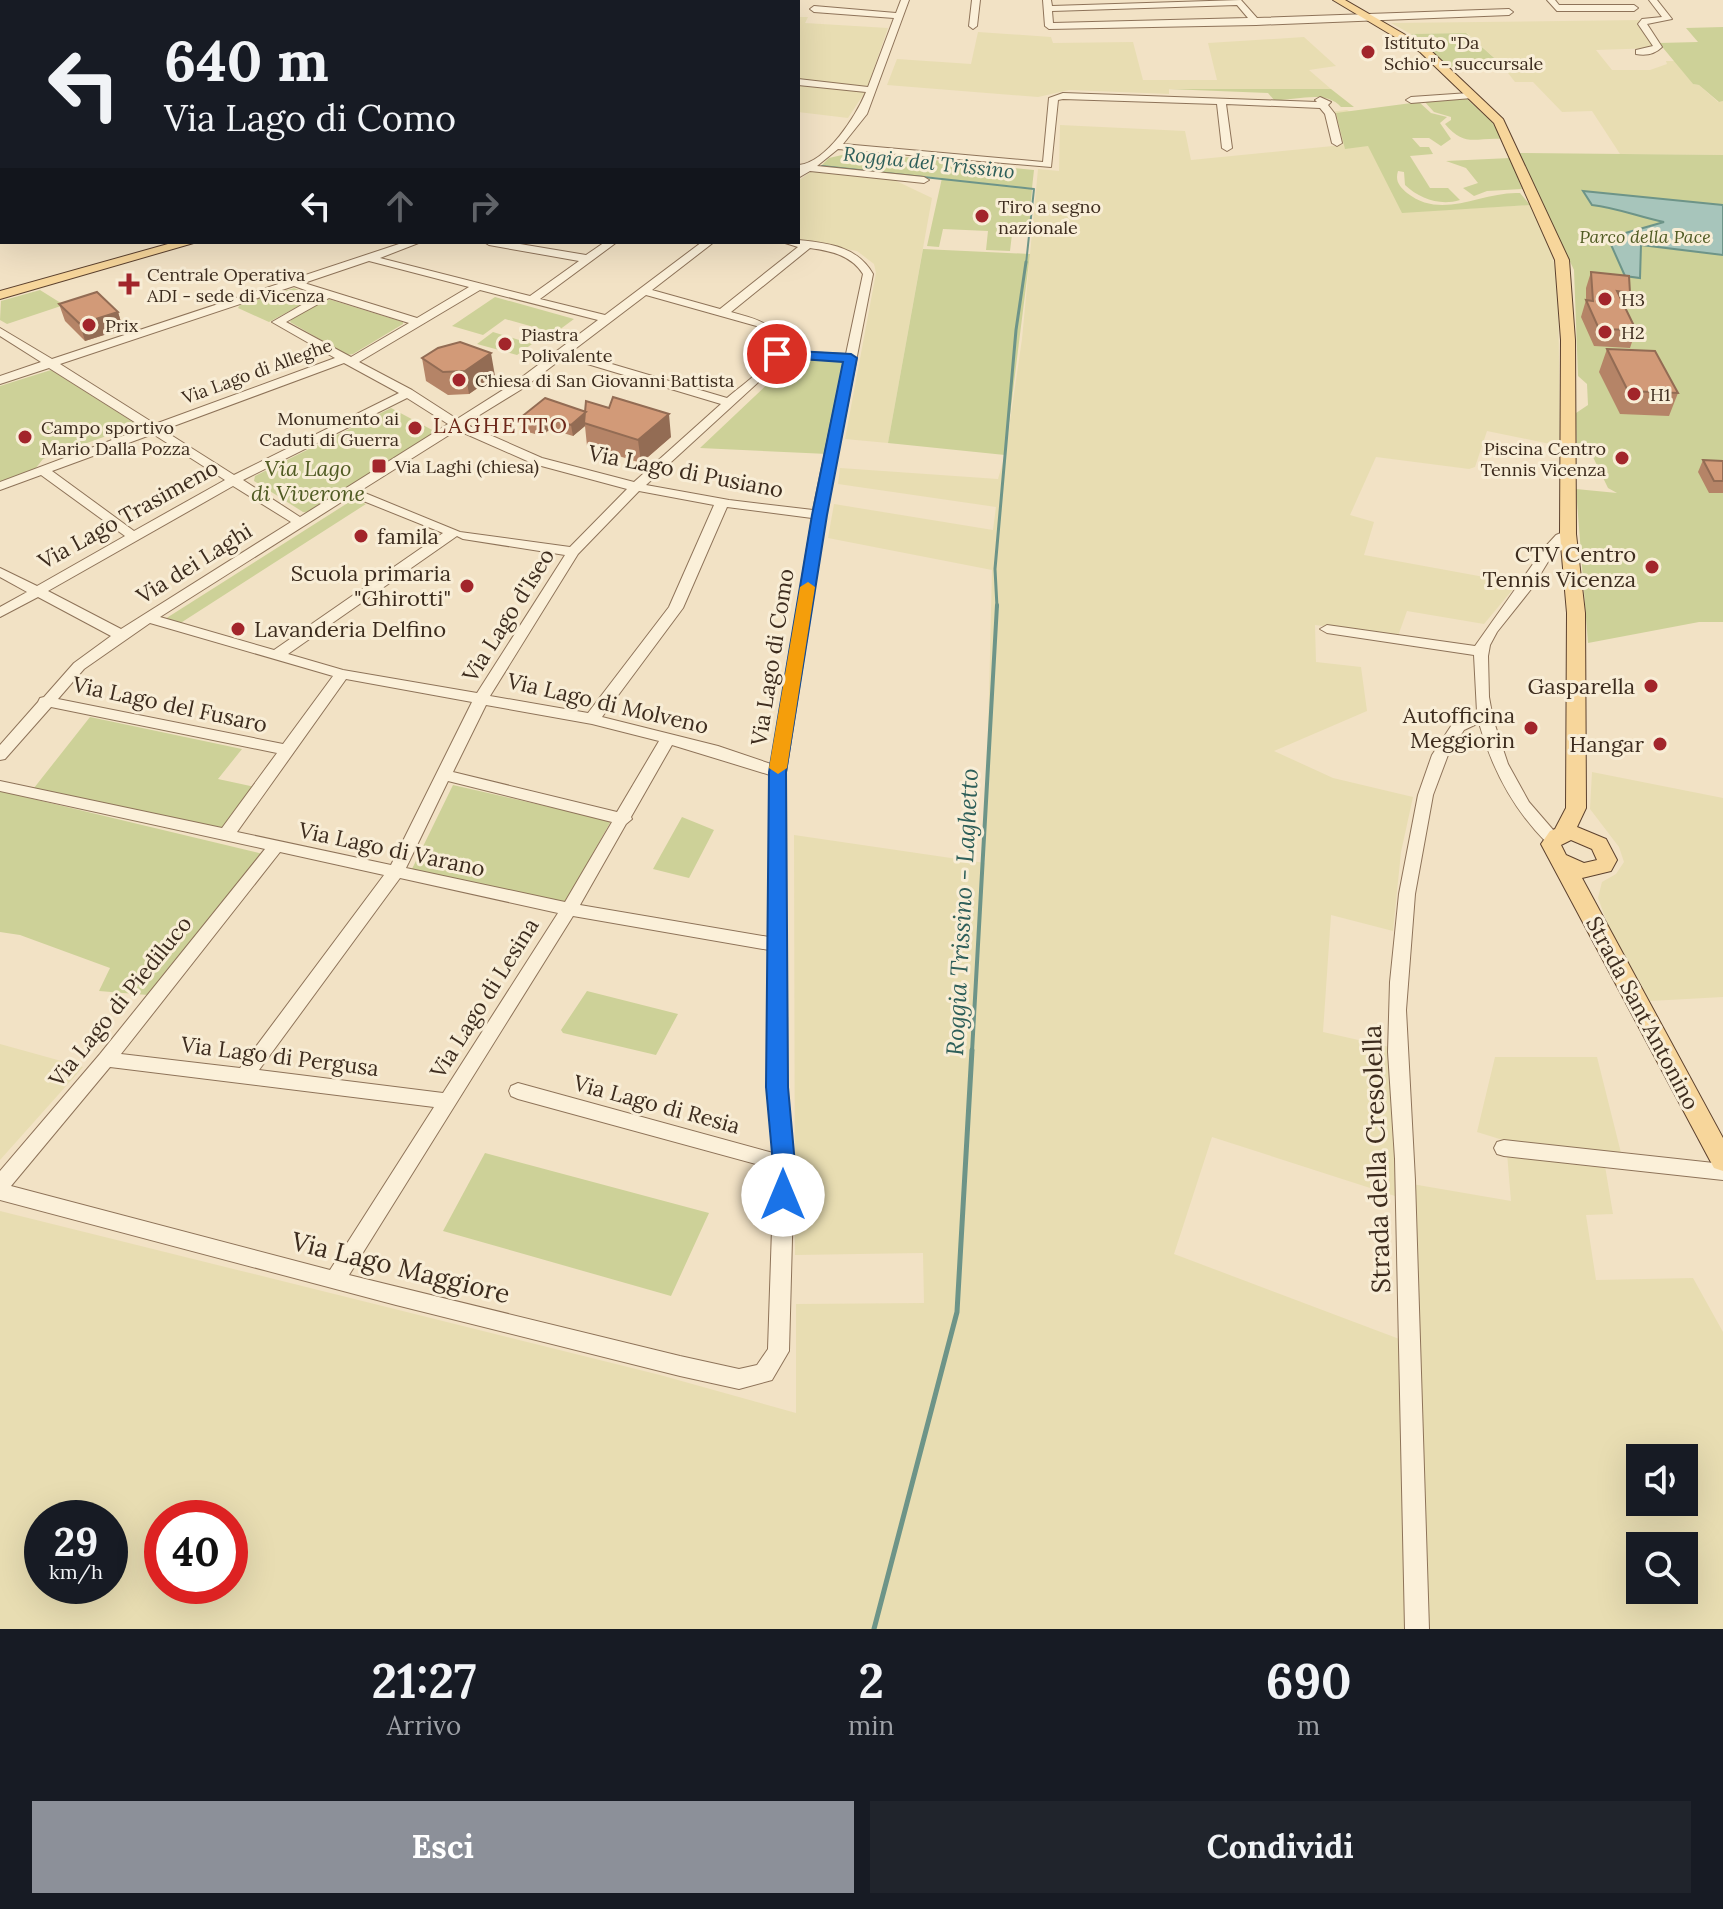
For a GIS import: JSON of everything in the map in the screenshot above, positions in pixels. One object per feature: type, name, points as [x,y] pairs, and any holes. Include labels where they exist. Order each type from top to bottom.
[{"type":"main road","points":[[1338,0],[1424,50],[1504,130],[1562,260],[1568,340],[1568,534],[1576,613],[1576,808],[1597,841]]},
{"type":"main road","points":[[0,295],[183,244]]},
{"type":"main road","points":[[1558,836],[1576,808]]},
{"type":"main road","points":[[1558,836],[1580,834],[1597,841]]},
{"type":"main road","name":"Strada Sant'Antonino","points":[[1558,836],[1551,849],[1564,865],[1723,1161]]},
{"type":"main road","name":"Strada Sant'Antonino","points":[[1586,908],[1586,888],[1604,866],[1607,854],[1597,841]]},
{"type":"main road","points":[[1564,865],[1582,871],[1598,870]]},
{"type":"street","points":[[803,167],[836,146],[862,114],[905,0]]},
{"type":"street","points":[[973,26],[976,0]]},
{"type":"street","points":[[1551,0],[1557,8],[1634,8]]},
{"type":"street","points":[[1639,52],[1658,47],[1642,24],[1668,19],[1653,0]]},
{"type":"street","points":[[1256,22],[1239,2],[1048,5],[1049,26],[1256,22],[1360,14],[1509,12]]},
{"type":"street","points":[[814,9],[899,16]]},
{"type":"street","points":[[800,82],[873,90]]},
{"type":"street","points":[[836,146],[1048,165],[1054,98],[1063,96],[1323,105],[1330,114],[1337,143]]},
{"type":"street","points":[[1411,100],[1469,96]]},
{"type":"street","points":[[1221,101],[1227,148]]},
{"type":"street","points":[[803,167],[924,180]]},
{"type":"street","points":[[0,380],[410,244]]},
{"type":"street","points":[[501,244],[588,259]]},
{"type":"street","points":[[531,300],[609,244]]},
{"type":"street","name":"Via dei Laghi","points":[[0,755],[79,666],[121,635],[518,386],[706,244]]},
{"type":"street","name":"Via Lago di Como","points":[[778,1351],[784,1164],[777,1087],[778,772],[819,515],[868,274],[863,261],[846,252],[800,244]]},
{"type":"street","points":[[724,312],[807,245]]},
{"type":"street","points":[[369,258],[607,319]]},
{"type":"street","points":[[295,282],[418,322]]},
{"type":"street","name":"Via Lago di Alleghe","points":[[0,486],[349,359],[479,286]]},
{"type":"street","points":[[643,291],[764,325],[775,339],[777,354],[851,358]]},
{"type":"street","points":[[329,294],[278,322],[349,359],[457,425]]},
{"type":"street","points":[[0,331],[301,523]]},
{"type":"street","points":[[562,353],[731,403]]},
{"type":"street","name":"Via Lago d'Iseo","points":[[244,1076],[395,873],[482,697],[573,552],[636,487],[765,372],[777,354]]},
{"type":"street","name":"Via Lago Trasimeno","points":[[0,613],[232,481],[408,393]]},
{"type":"street","name":"Via Lago di Pusiano","points":[[457,425],[538,461],[636,487],[722,503],[819,515]]},
{"type":"street","points":[[42,470],[134,537]]},
{"type":"street","points":[[351,492],[458,534],[573,552]]},
{"type":"street","points":[[592,719],[676,608],[722,503]]},
{"type":"street","points":[[275,656],[458,534]]},
{"type":"street","points":[[1327,629],[1483,652],[1484,645],[1534,577],[1554,542],[1568,534]]},
{"type":"street","points":[[0,572],[121,635]]},
{"type":"street","name":"Via Lago di Molveno","points":[[148,618],[342,674],[592,719],[668,738],[778,772]]},
{"type":"street","name":"Strada Sant'Antonino","points":[[1483,652],[1482,715],[1495,754],[1532,817],[1558,836]]},
{"type":"street","points":[[227,834],[342,674]]},
{"type":"street","name":"Via Lago del Fusaro","points":[[45,701],[286,750]]},
{"type":"street","name":"Strada della Cresolella","points":[[1417,1629],[1415,1488],[1397,1014],[1403,913],[1413,849],[1439,756],[1458,725],[1466,718],[1482,715]]},
{"type":"street","name":"Via Lago di Lesina","points":[[335,1280],[569,909],[624,819],[668,738]]},
{"type":"street","points":[[445,775],[624,819]]},
{"type":"street","name":"Via Lago di Varano","points":[[0,786],[569,909],[776,945]]},
{"type":"street","name":"Via Lago di Piediluco","points":[[0,1185],[106,1059],[276,846]]},
{"type":"street","name":"Via Lago di Pergusa","points":[[106,1059],[448,1101]]},
{"type":"street","name":"Via Lago di Resia","points":[[518,1091],[784,1164]]},
{"type":"street","points":[[1504,1148],[1723,1172]]},
{"type":"street","name":"Via Lago Maggiore","points":[[0,1192],[335,1280],[739,1379],[764,1373],[778,1351]]},
{"type":"shaded area","points":[[800,17],[808,17],[805,23],[888,28],[867,88],[800,79]]},
{"type":"shaded area","points":[[1644,20],[1656,48],[1596,50],[1612,70],[1650,70],[1667,64],[1666,61],[1675,61],[1693,84],[1699,85],[1718,102],[1723,101],[1723,155],[1620,154],[1592,111],[1562,112],[1533,82],[1515,82],[1501,64],[1467,33],[1411,34],[1391,23]]},
{"type":"shaded area","points":[[978,32],[1051,37],[1053,43],[1133,42],[1143,80],[1217,80],[1208,43],[1304,37],[1336,66],[1309,70],[1331,89],[1169,89],[1169,94],[1069,90],[1038,97],[887,85],[897,59],[971,64]]},
{"type":"shaded area","points":[[800,84],[865,92],[848,118],[800,112]]},
{"type":"shaded area","points":[[1347,110],[1352,113],[1403,212],[1530,205],[1550,246],[1558,281],[1560,446],[1487,431],[1475,467],[1469,469],[1376,457],[1350,515],[1374,522],[1364,555],[1506,581],[1514,588],[1484,624],[1407,611],[1398,636],[1315,625],[1316,662],[1361,667],[1367,711],[1274,751],[1333,778],[1413,797],[1401,852],[1393,931],[1331,915],[1323,1032],[1394,1048],[1395,1196],[1212,1137],[1174,1254],[1402,1340],[1412,1184],[1511,1201],[1506,1141],[1477,1132],[1495,1057],[1597,1057],[1621,1153],[1605,1166],[1613,1214],[1586,1215],[1596,1280],[1693,1278],[1723,1332],[1723,1629],[0,1629],[0,1211],[660,1375],[796,1413],[796,1304],[924,1303],[923,1253],[795,1255],[794,835],[985,863],[992,570],[828,538],[834,504],[993,530],[996,507],[838,484],[840,468],[998,479],[1005,455],[1022,339],[1038,169],[1059,171],[1060,125],[1185,131],[1191,160],[1343,145],[1329,112]]},
{"type":"shaded area","points":[[813,170],[892,179],[932,198],[888,443],[845,439],[876,273],[874,264],[857,251],[800,241],[800,180]]},
{"type":"shaded area","points":[[1592,772],[1723,798],[1723,997],[1650,1001],[1608,925],[1598,898],[1602,882],[1616,874],[1624,862],[1619,847],[1590,809]]},
{"type":"shaded area","points":[[0,1044],[83,1067],[0,1160]]},
{"type":"green space","points":[[1723,27],[1723,101],[1719,102],[1699,85],[1693,84],[1659,43],[1698,42],[1686,28]]},
{"type":"green space","points":[[1466,33],[1501,64],[1450,67],[1411,34]]},
{"type":"green space","points":[[1168,89],[1331,89],[1354,107],[1341,107],[1327,98],[1319,97],[1274,100],[1268,93]]},
{"type":"green space","points":[[1466,98],[1492,122],[1503,139],[1465,139],[1445,124],[1451,117],[1434,112],[1424,101]]},
{"type":"green space","points":[[1419,102],[1431,113],[1447,117],[1440,123],[1451,139],[1441,146],[1429,138],[1412,138],[1420,147],[1429,147],[1433,154],[1410,156],[1430,188],[1448,188],[1460,200],[1438,202],[1417,194],[1405,185],[1404,172],[1398,171],[1397,181],[1407,193],[1434,205],[1448,205],[1520,193],[1530,205],[1402,213],[1368,146],[1345,149],[1336,113]]},
{"type":"green space","points":[[855,152],[1034,170],[1032,188],[963,181],[1032,189],[1029,235],[1012,234],[1010,251],[986,250],[988,231],[943,229],[939,247],[927,246],[942,178],[821,166],[829,158]]},
{"type":"green space","name":"Parco della Pace","points":[[1519,153],[1723,155],[1723,622],[1699,622],[1588,643],[1576,489],[1617,493],[1608,488],[1593,457],[1577,458],[1576,413],[1588,405],[1587,384],[1578,376],[1574,270]]},
{"type":"green space","points":[[1510,158],[1522,189],[1487,191],[1474,196],[1463,188],[1478,183],[1466,168],[1446,161]]},
{"type":"green space","points":[[923,249],[1030,254],[1005,455],[888,443]]},
{"type":"green space","points":[[294,288],[316,297],[269,322],[238,308],[240,305]]},
{"type":"green space","points":[[40,290],[64,305],[7,324],[0,320],[1,301]]},
{"type":"green space","points":[[495,297],[574,319],[555,333],[505,319],[483,335],[452,326]]},
{"type":"green space","points":[[328,299],[403,324],[347,355],[290,322]]},
{"type":"green space","name":"Piastra Polivalente","points":[[493,332],[532,344],[517,355],[477,344]]},
{"type":"green space","points":[[788,356],[843,361],[828,454],[700,448],[774,378]]},
{"type":"green space","points":[[51,370],[141,427],[43,459],[35,469],[0,482],[0,386]]},
{"type":"green space","name":"Via Lago di Viverone","points":[[391,408],[436,432],[308,513],[254,481],[255,476]]},
{"type":"green space","points":[[354,499],[366,504],[179,624],[165,619]]},
{"type":"green space","points":[[90,717],[242,749],[218,779],[255,787],[223,828],[34,788]]},
{"type":"green space","points":[[453,785],[611,821],[565,903],[412,869]]},
{"type":"green space","points":[[0,791],[263,854],[181,963],[148,995],[99,991],[110,968],[20,935],[0,932]]},
{"type":"green space","points":[[682,817],[714,830],[689,878],[653,869]]},
{"type":"green space","points":[[587,991],[678,1014],[656,1055],[563,1033],[561,1030]]},
{"type":"green space","points":[[485,1153],[709,1213],[671,1296],[443,1231]]},
{"type":"water","points":[[1583,191],[1723,205],[1723,255],[1641,245],[1640,278],[1625,276],[1608,238],[1664,222],[1592,205]]},
{"type":"building","points":[[1591,272],[1629,276],[1630,293],[1617,291],[1636,330],[1599,329],[1586,300],[1593,301]]},
{"type":"building","points":[[97,292],[118,312],[80,324],[59,304]]},
{"type":"building","points":[[460,342],[491,353],[465,371],[443,372],[422,358],[438,348]]},
{"type":"building","points":[[1607,349],[1655,351],[1678,393],[1628,391]]},
{"type":"building","points":[[613,397],[669,414],[638,440],[584,423],[586,401],[609,408]]},
{"type":"building","points":[[545,398],[586,412],[571,425],[548,418],[540,424],[520,418]]},
{"type":"building","points":[[1703,460],[1723,461],[1723,481],[1714,481]]},
{"type":"waterway","name":"Roggia del Trissino","points":[[822,166],[1034,189],[1026,264]]},
{"type":"waterway","name":"Roggia Trissino - Laghetto","points":[[997,606],[995,569],[1016,330],[1026,262]]},
{"type":"waterway","name":"Roggia Trissino - Laghetto","points":[[972,1052],[997,606]]},
{"type":"waterway","name":"Roggia Trissino - Laghetto","points":[[874,1629],[957,1312],[972,1050]]},
{"type":"slow traffic","points":[[778,768],[808,587]]},
{"type":"place","name":"Istituto \"Da Schio\" - succursale","points":[[1368,52]]},
{"type":"place","name":"Tiro a segno nazionale","points":[[982,216]]},
{"type":"place","name":"Centrale Operativa ADI - sede di Vicenza","points":[[129,284]]},
{"type":"place","name":"H3","points":[[1605,299]]},
{"type":"place","name":"Prix","points":[[89,325]]},
{"type":"place","name":"H2","points":[[1605,332]]},
{"type":"place","name":"Piastra Polivalente","points":[[505,344]]},
{"type":"place","name":"Chiesa di San Giovanni Battista","points":[[459,380]]},
{"type":"place","name":"H1","points":[[1634,394]]},
{"type":"place","name":"Monumento ai Caduti di Guerra","points":[[415,428]]},
{"type":"place","name":"Campo sportivo Mario Dalla Pozza","points":[[25,437]]},
{"type":"place","name":"Piscina Centro Tennis Vicenza","points":[[1622,458]]},
{"type":"place","name":"Via Laghi (chiesa)","points":[[379,466]]},
{"type":"place","name":"famila","points":[[361,536]]},
{"type":"place","name":"CTV Centro Tennis Vicenza","points":[[1652,567]]},
{"type":"place","name":"Scuola primaria \"Ghirotti\"","points":[[467,586]]},
{"type":"place","name":"Lavanderia Delfino","points":[[238,629]]},
{"type":"place","name":"Gasparella","points":[[1651,686]]},
{"type":"place","name":"Autofficina Meggiorin","points":[[1531,728]]},
{"type":"place","name":"Hangar","points":[[1660,744]]},
{"type":"district","name":"LAGHETTO","points":[[501,425]]},
{"type":"route","points":[[777,354],[851,358],[819,515],[778,772],[777,1087],[784,1164],[783,1195]]}]
